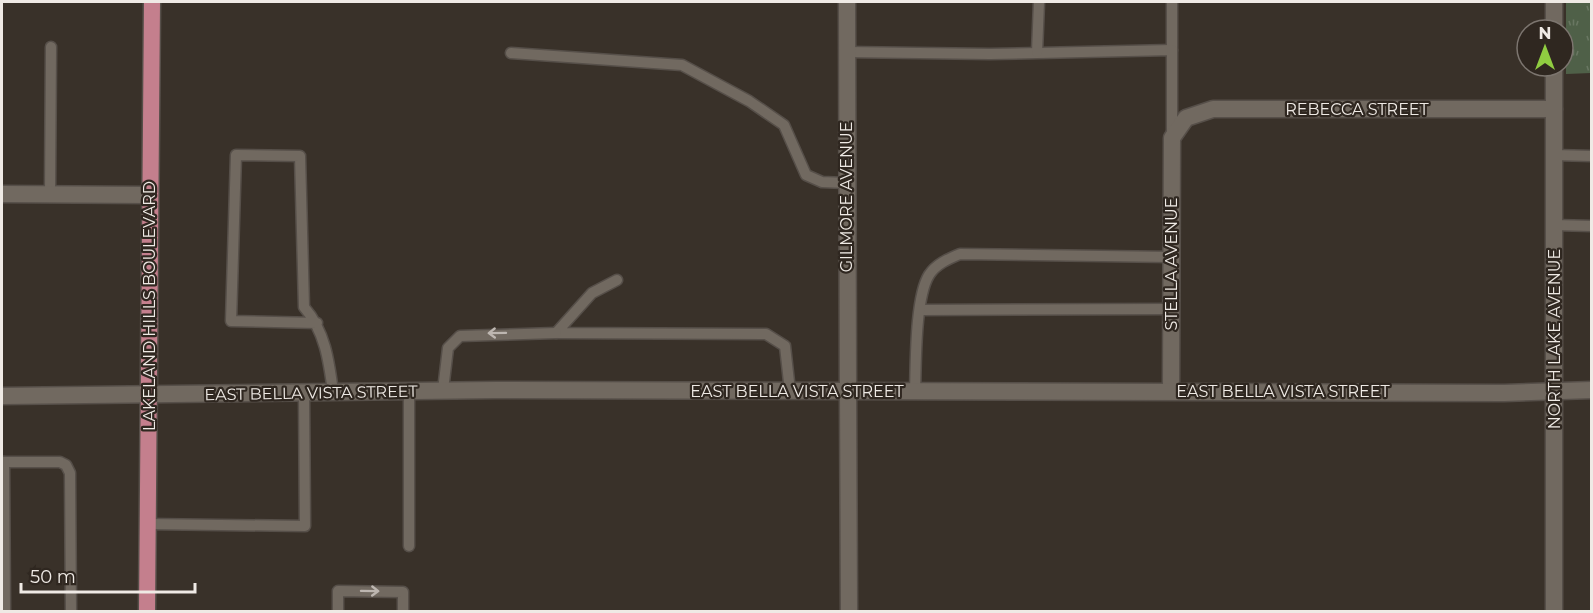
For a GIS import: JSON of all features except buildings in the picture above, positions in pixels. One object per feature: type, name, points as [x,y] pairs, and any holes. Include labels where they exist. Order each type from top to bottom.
[{"type":"main road","name":"LAKELAND HILLS BOULEVARD","points":[[147,612],[152,2]]},
{"type":"street","name":"GILMORE AVENUE","points":[[847,2],[849,612]]},
{"type":"street","points":[[1554,2],[1554,18]]},
{"type":"street","name":"NORTH LAKE AVENUE","points":[[1554,78],[1554,612]]},
{"type":"street","name":"REBECCA STREET","points":[[1172,138],[1186,118],[1213,109],[1554,109]]},
{"type":"street","name":"STELLA AVENUE","points":[[1171,390],[1172,138]]},
{"type":"street","points":[[2,194],[150,195]]},
{"type":"street","name":"EAST BELLA VISTA STREET","points":[[2,396],[443,390],[848,392],[1171,390],[1492,393],[1592,390]]},
{"type":"lane","points":[[1037,52],[1038,2]]},
{"type":"lane","points":[[1172,138],[1173,2]]},
{"type":"lane","points":[[50,194],[51,47]]},
{"type":"lane","points":[[846,52],[1172,50]]},
{"type":"lane","points":[[511,53],[682,65],[749,100],[783,125],[806,175],[822,182],[846,183]]},
{"type":"lane","points":[[318,323],[231,321],[236,155],[300,156],[304,307],[318,323],[329,363],[333,392]]},
{"type":"lane","points":[[1554,155],[1592,156]]},
{"type":"lane","points":[[1554,225],[1592,226]]},
{"type":"lane","points":[[915,391],[921,310],[928,277],[937,267],[960,254],[1172,257]]},
{"type":"lane","points":[[556,333],[592,293],[617,280]]},
{"type":"lane","points":[[921,310],[1172,309]]},
{"type":"lane","points":[[443,390],[448,348],[460,336],[556,333],[766,334],[785,346],[790,391]]},
{"type":"lane","points":[[409,391],[409,546]]},
{"type":"lane","points":[[148,524],[305,526],[304,393]]},
{"type":"lane","points":[[5,612],[3,462],[60,462],[66,465],[70,473],[71,612]]},
{"type":"lane","points":[[338,612],[338,591],[403,592],[403,612]]},
{"type":"green space","points":[[1566,2],[1591,2],[1591,73],[1575,74],[1575,18],[1566,18]]}]
